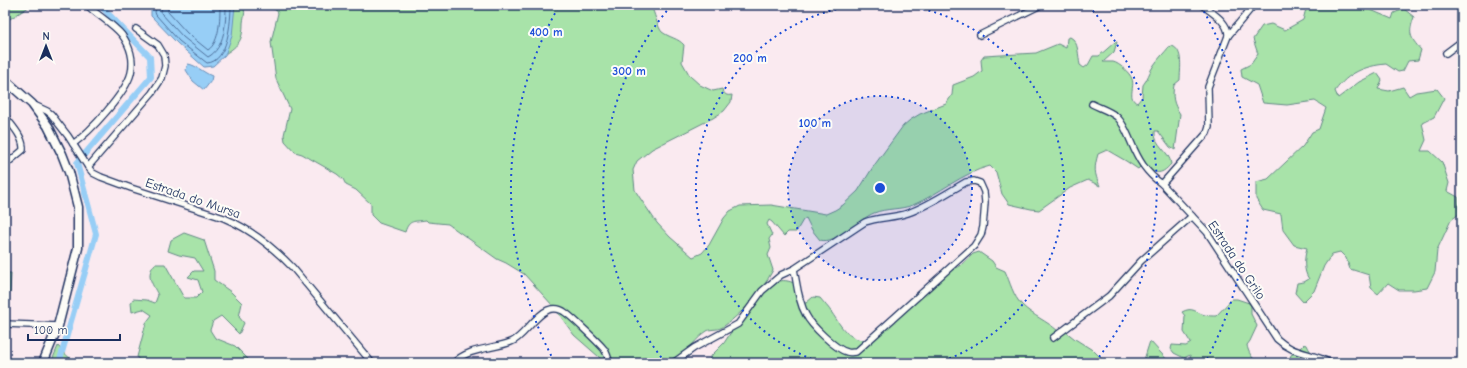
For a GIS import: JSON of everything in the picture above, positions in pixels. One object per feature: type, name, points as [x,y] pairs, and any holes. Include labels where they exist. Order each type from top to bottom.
[{"type":"main road","points":[[6,79],[32,104],[48,126],[62,154],[75,190],[78,207],[78,248],[58,326],[43,363]]},
{"type":"street","points":[[73,144],[85,136],[117,97],[128,80],[132,67],[131,53],[122,36],[115,27],[95,14],[87,5]]},
{"type":"street","points":[[980,35],[1040,5]]},
{"type":"street","points":[[1202,5],[1227,26],[1228,36]]},
{"type":"street","points":[[1162,184],[1207,133],[1209,121],[1208,87],[1228,36],[1254,5]]},
{"type":"street","points":[[87,167],[152,93],[162,78],[165,66],[164,55],[158,45],[136,28]]},
{"type":"street","points":[[1446,53],[1462,41]]},
{"type":"street","name":"Estrada do Mursa","points":[[32,104],[48,111],[51,114],[73,144],[87,167],[101,177],[224,218],[249,231],[280,254],[294,268],[372,363]]},
{"type":"street","name":"Estrada do Grilo","points":[[1092,104],[1110,112],[1118,118],[1126,130],[1143,168],[1153,178],[1162,184],[1207,232],[1278,339],[1286,347],[1330,363]]},
{"type":"street","points":[[5,116],[19,134],[23,146],[23,150],[5,165]]},
{"type":"street","points":[[673,363],[694,348],[738,324],[767,286],[781,274],[794,269],[865,222],[875,218],[906,214],[920,208],[966,182],[974,181],[980,183],[984,192],[985,202],[983,227],[981,235],[974,246],[856,352],[848,352],[839,348],[818,329],[806,315],[800,300],[794,269]]},
{"type":"street","points":[[1053,338],[1109,296],[1141,261],[1192,216]]},
{"type":"street","points":[[454,363],[459,357],[485,348],[513,342],[539,316],[548,310],[557,309],[565,312],[603,348],[610,363]]},
{"type":"street","points":[[5,324],[58,326]]},
{"type":"green space","points":[[5,5],[32,5],[5,22]]},
{"type":"green space","points":[[220,5],[243,5],[244,11],[241,38],[234,48],[225,54]]},
{"type":"green space","points":[[273,5],[651,5],[662,32],[684,45],[682,62],[690,76],[700,85],[713,91],[722,89],[726,95],[732,95],[731,102],[724,111],[652,149],[637,161],[633,170],[635,190],[657,223],[670,237],[693,257],[702,253],[709,245],[724,218],[730,211],[740,206],[771,205],[826,214],[843,205],[858,191],[873,167],[903,126],[920,114],[946,104],[952,95],[953,85],[974,77],[982,71],[981,60],[984,56],[1036,53],[1058,44],[1066,48],[1067,38],[1070,37],[1075,42],[1078,49],[1080,65],[1084,68],[1088,65],[1093,56],[1099,56],[1115,42],[1117,42],[1114,52],[1103,62],[1113,62],[1127,71],[1133,82],[1132,98],[1137,103],[1142,97],[1143,85],[1152,68],[1157,60],[1169,47],[1172,46],[1176,48],[1180,56],[1180,80],[1174,85],[1173,93],[1174,103],[1180,114],[1175,150],[1170,147],[1158,131],[1155,131],[1155,136],[1159,144],[1168,155],[1171,164],[1164,171],[1154,172],[1142,165],[1138,169],[1107,150],[1098,154],[1096,163],[1095,170],[1100,186],[1088,180],[1070,188],[1039,210],[1009,204],[1002,194],[996,172],[990,166],[980,169],[960,179],[913,205],[874,213],[840,235],[826,241],[820,240],[812,230],[806,218],[803,220],[796,232],[788,232],[784,236],[772,222],[769,220],[767,224],[772,235],[769,239],[771,248],[768,255],[773,270],[762,289],[780,281],[794,283],[804,303],[813,297],[820,298],[842,327],[854,338],[865,340],[946,273],[960,266],[973,254],[979,252],[992,261],[996,267],[1005,271],[1016,297],[1026,309],[1058,331],[1065,331],[1094,351],[1106,363],[707,363],[712,355],[724,343],[750,303],[722,328],[709,330],[699,337],[688,350],[682,363],[603,363],[599,357],[574,335],[553,306],[524,274],[497,259],[448,224],[428,222],[426,220],[415,221],[408,225],[405,232],[379,223],[371,215],[371,204],[356,190],[346,185],[343,179],[302,154],[295,152],[285,141],[284,135],[290,109],[276,79],[271,42],[278,13],[272,8]]},
{"type":"green space","points":[[1307,5],[1359,5],[1392,19],[1394,13],[1404,9],[1414,17],[1411,35],[1414,42],[1421,50],[1418,60],[1408,61],[1403,71],[1398,72],[1386,64],[1364,69],[1345,79],[1335,91],[1338,98],[1359,82],[1377,73],[1382,80],[1378,89],[1389,91],[1403,87],[1409,96],[1416,92],[1437,89],[1444,98],[1434,117],[1422,123],[1426,140],[1421,151],[1430,151],[1442,162],[1449,183],[1447,191],[1458,197],[1459,214],[1451,220],[1437,250],[1435,272],[1427,288],[1399,290],[1388,283],[1378,294],[1371,288],[1369,275],[1350,269],[1346,258],[1340,252],[1332,254],[1324,266],[1314,291],[1303,302],[1295,293],[1297,283],[1304,282],[1309,279],[1305,264],[1307,248],[1294,245],[1283,230],[1281,214],[1263,210],[1256,199],[1256,182],[1268,179],[1303,146],[1312,132],[1319,129],[1326,108],[1315,101],[1287,105],[1263,103],[1257,85],[1242,77],[1241,69],[1251,64],[1258,54],[1253,39],[1262,26],[1271,24],[1285,30],[1303,20]]},
{"type":"green space","points":[[184,233],[204,240],[214,271],[214,280],[231,292],[242,303],[239,317],[244,323],[239,334],[221,316],[213,321],[210,330],[215,338],[235,346],[252,363],[141,363],[137,357],[146,323],[152,315],[143,309],[132,312],[131,303],[133,299],[147,300],[155,303],[158,295],[150,279],[150,272],[155,264],[165,264],[184,298],[196,298],[202,292],[198,280],[188,277],[194,271],[203,271],[195,258],[168,251],[171,240]]},
{"type":"green space","points":[[5,273],[11,273],[10,293],[5,292]]},
{"type":"green space","points":[[1232,299],[1249,303],[1251,306],[1251,314],[1257,326],[1247,345],[1251,355],[1258,363],[1189,363],[1191,361],[1190,355],[1184,358],[1174,353],[1171,349],[1172,345],[1186,346],[1191,343],[1184,332],[1185,316],[1182,312],[1186,310],[1194,310],[1202,314],[1216,316]]},
{"type":"green space","points":[[1150,341],[1170,363],[1143,363]]},
{"type":"green space","points":[[1305,344],[1313,354],[1326,363],[1291,363],[1291,355],[1297,352]]},
{"type":"green space","points":[[58,346],[74,360],[94,363],[51,363]]},
{"type":"water","points":[[153,5],[235,5],[232,36],[225,55],[213,66],[204,67],[177,43],[151,16]]},
{"type":"water","points":[[188,64],[212,76],[211,81],[204,90],[193,81],[186,70]]},
{"type":"waterway","points":[[59,363],[96,234],[77,163],[151,77],[150,57],[100,5]]}]
